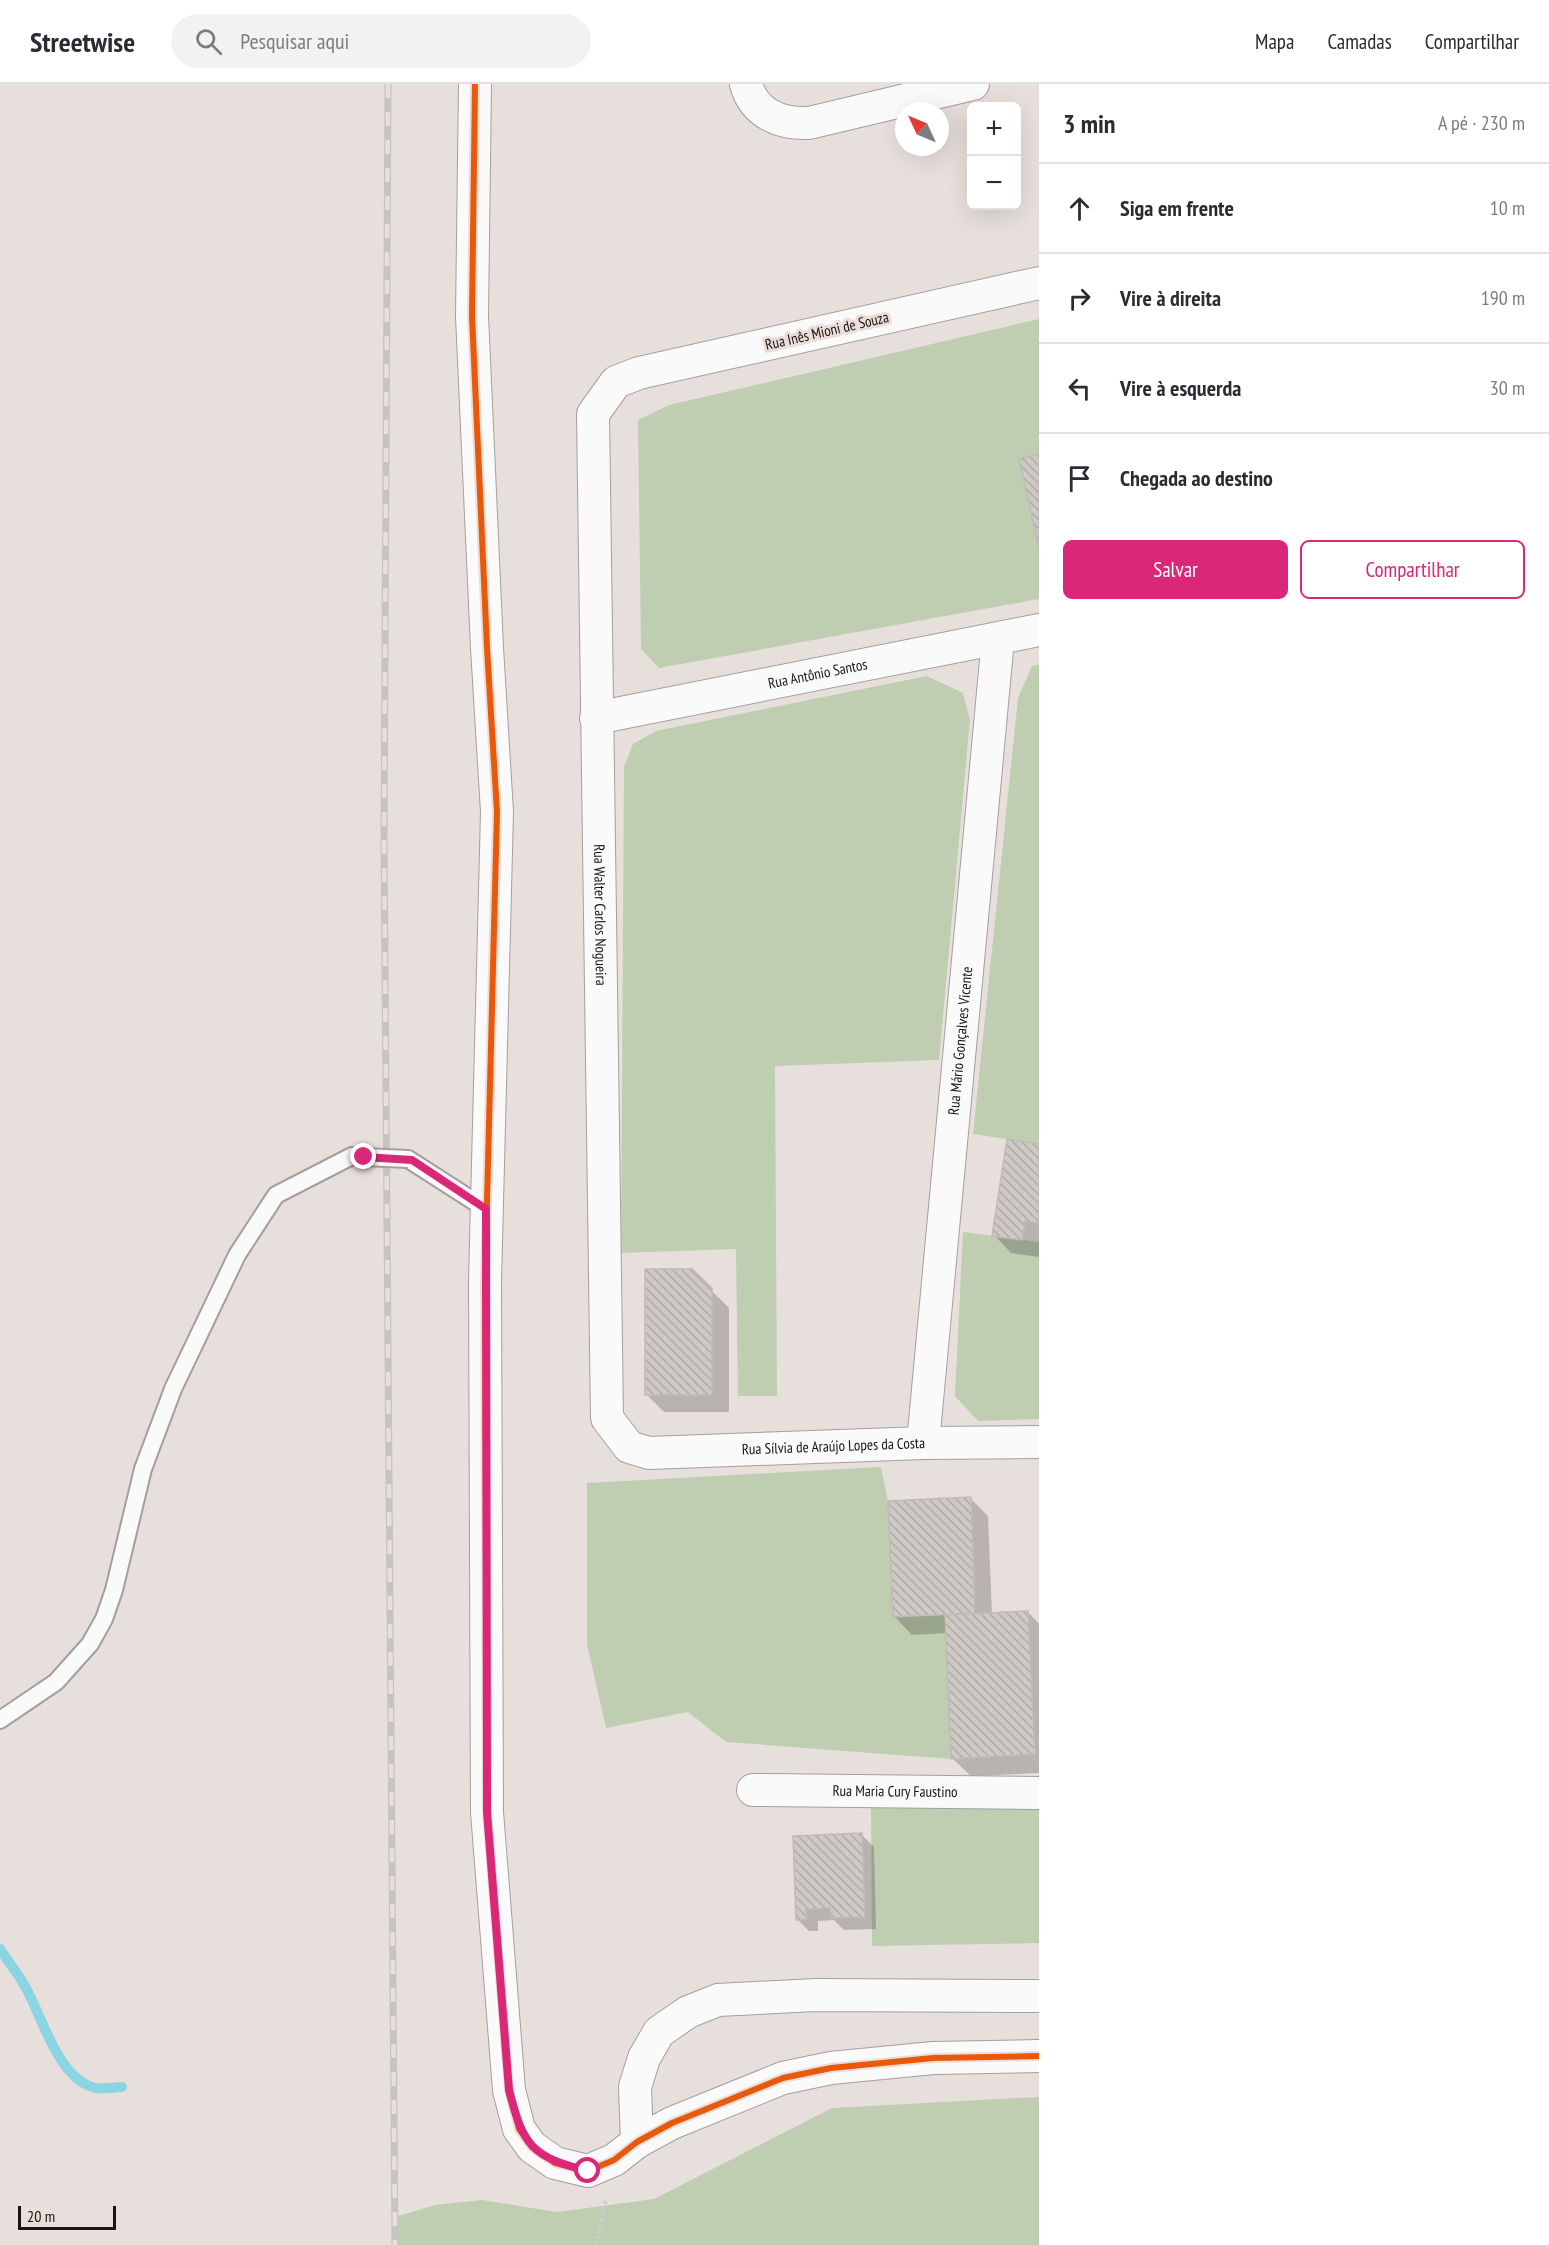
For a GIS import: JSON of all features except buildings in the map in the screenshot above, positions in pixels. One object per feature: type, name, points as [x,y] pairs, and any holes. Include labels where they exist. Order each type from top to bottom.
[{"type":"street","points":[[476,84],[472,315],[486,636],[497,812],[486,1209],[487,1812],[509,2090],[519,2129],[532,2147],[555,2163],[588,2171],[672,2123],[783,2078],[831,2067],[933,2058],[1039,2056]]},
{"type":"street","points":[[746,84],[763,110],[773,118],[788,123],[809,123],[973,84]]},
{"type":"street","name":"Rua Inês Mioni de Souza","points":[[616,382],[639,373],[1039,283]]},
{"type":"street","name":"Rua Walter Carlos Nogueira","points":[[616,382],[593,414],[596,718],[606,1418],[629,1448]]},
{"type":"street","name":"Rua Antônio Santos","points":[[596,718],[1039,630]]},
{"type":"street","name":"Rua Mário Gonçalves Vicente","points":[[923,1443],[998,639]]},
{"type":"street","name":"Rua Sílvia de Araújo Lopes da Costa","points":[[629,1448],[649,1453],[923,1443],[1039,1442]]},
{"type":"street","name":"Rua Maria Cury Faustino","points":[[753,1790],[1039,1793]]},
{"type":"street","points":[[626,2151],[635,2087],[644,2058],[659,2032],[688,2012],[718,2000],[815,1995],[1039,1996]]},
{"type":"lane","points":[[0,1720],[56,1682],[90,1644],[104,1619],[114,1590],[143,1468],[173,1389],[237,1255],[276,1195],[352,1156],[408,1159],[486,1209]]},
{"type":"path","points":[[596,2245],[626,2151]]},
{"type":"green space","points":[[1039,319],[1039,454],[1019,459],[1039,548],[1039,599],[659,668],[641,649],[638,420],[669,405]]},
{"type":"green space","points":[[1039,665],[1039,1144],[973,1134],[1018,698],[1032,666]]},
{"type":"green space","points":[[927,676],[963,693],[970,720],[939,1060],[775,1066],[777,1396],[738,1396],[736,1249],[621,1253],[624,767],[633,744],[656,731]]},
{"type":"green space","points":[[963,1232],[1039,1242],[1039,1419],[978,1421],[955,1396]]},
{"type":"green space","points":[[881,1467],[888,1501],[893,1617],[945,1615],[951,1759],[726,1742],[688,1712],[606,1728],[587,1644],[587,1483]]},
{"type":"green space","points":[[1039,1802],[1039,1943],[872,1946],[871,1804]]},
{"type":"green space","points":[[1039,2097],[1039,2245],[395,2245],[395,2217],[435,2205],[482,2200],[557,2212],[654,2199],[832,2108]]},
{"type":"waterway","points":[[0,1949],[25,1986],[54,2047],[71,2073],[82,2082],[95,2088],[122,2087]]},
{"type":"railway","points":[[388,84],[384,839],[395,2245]]},
{"type":"cycle path","points":[[475,84],[472,316],[497,812],[485,1281],[487,1812],[509,2090],[519,2129],[532,2147],[555,2163],[588,2171],[614,2160],[637,2142],[672,2123],[783,2078],[831,2068],[933,2058],[1039,2056]]},
{"type":"route","points":[[364,1157],[412,1160],[486,1209],[487,1812],[509,2090],[519,2129],[532,2147],[555,2163],[588,2171]]}]
